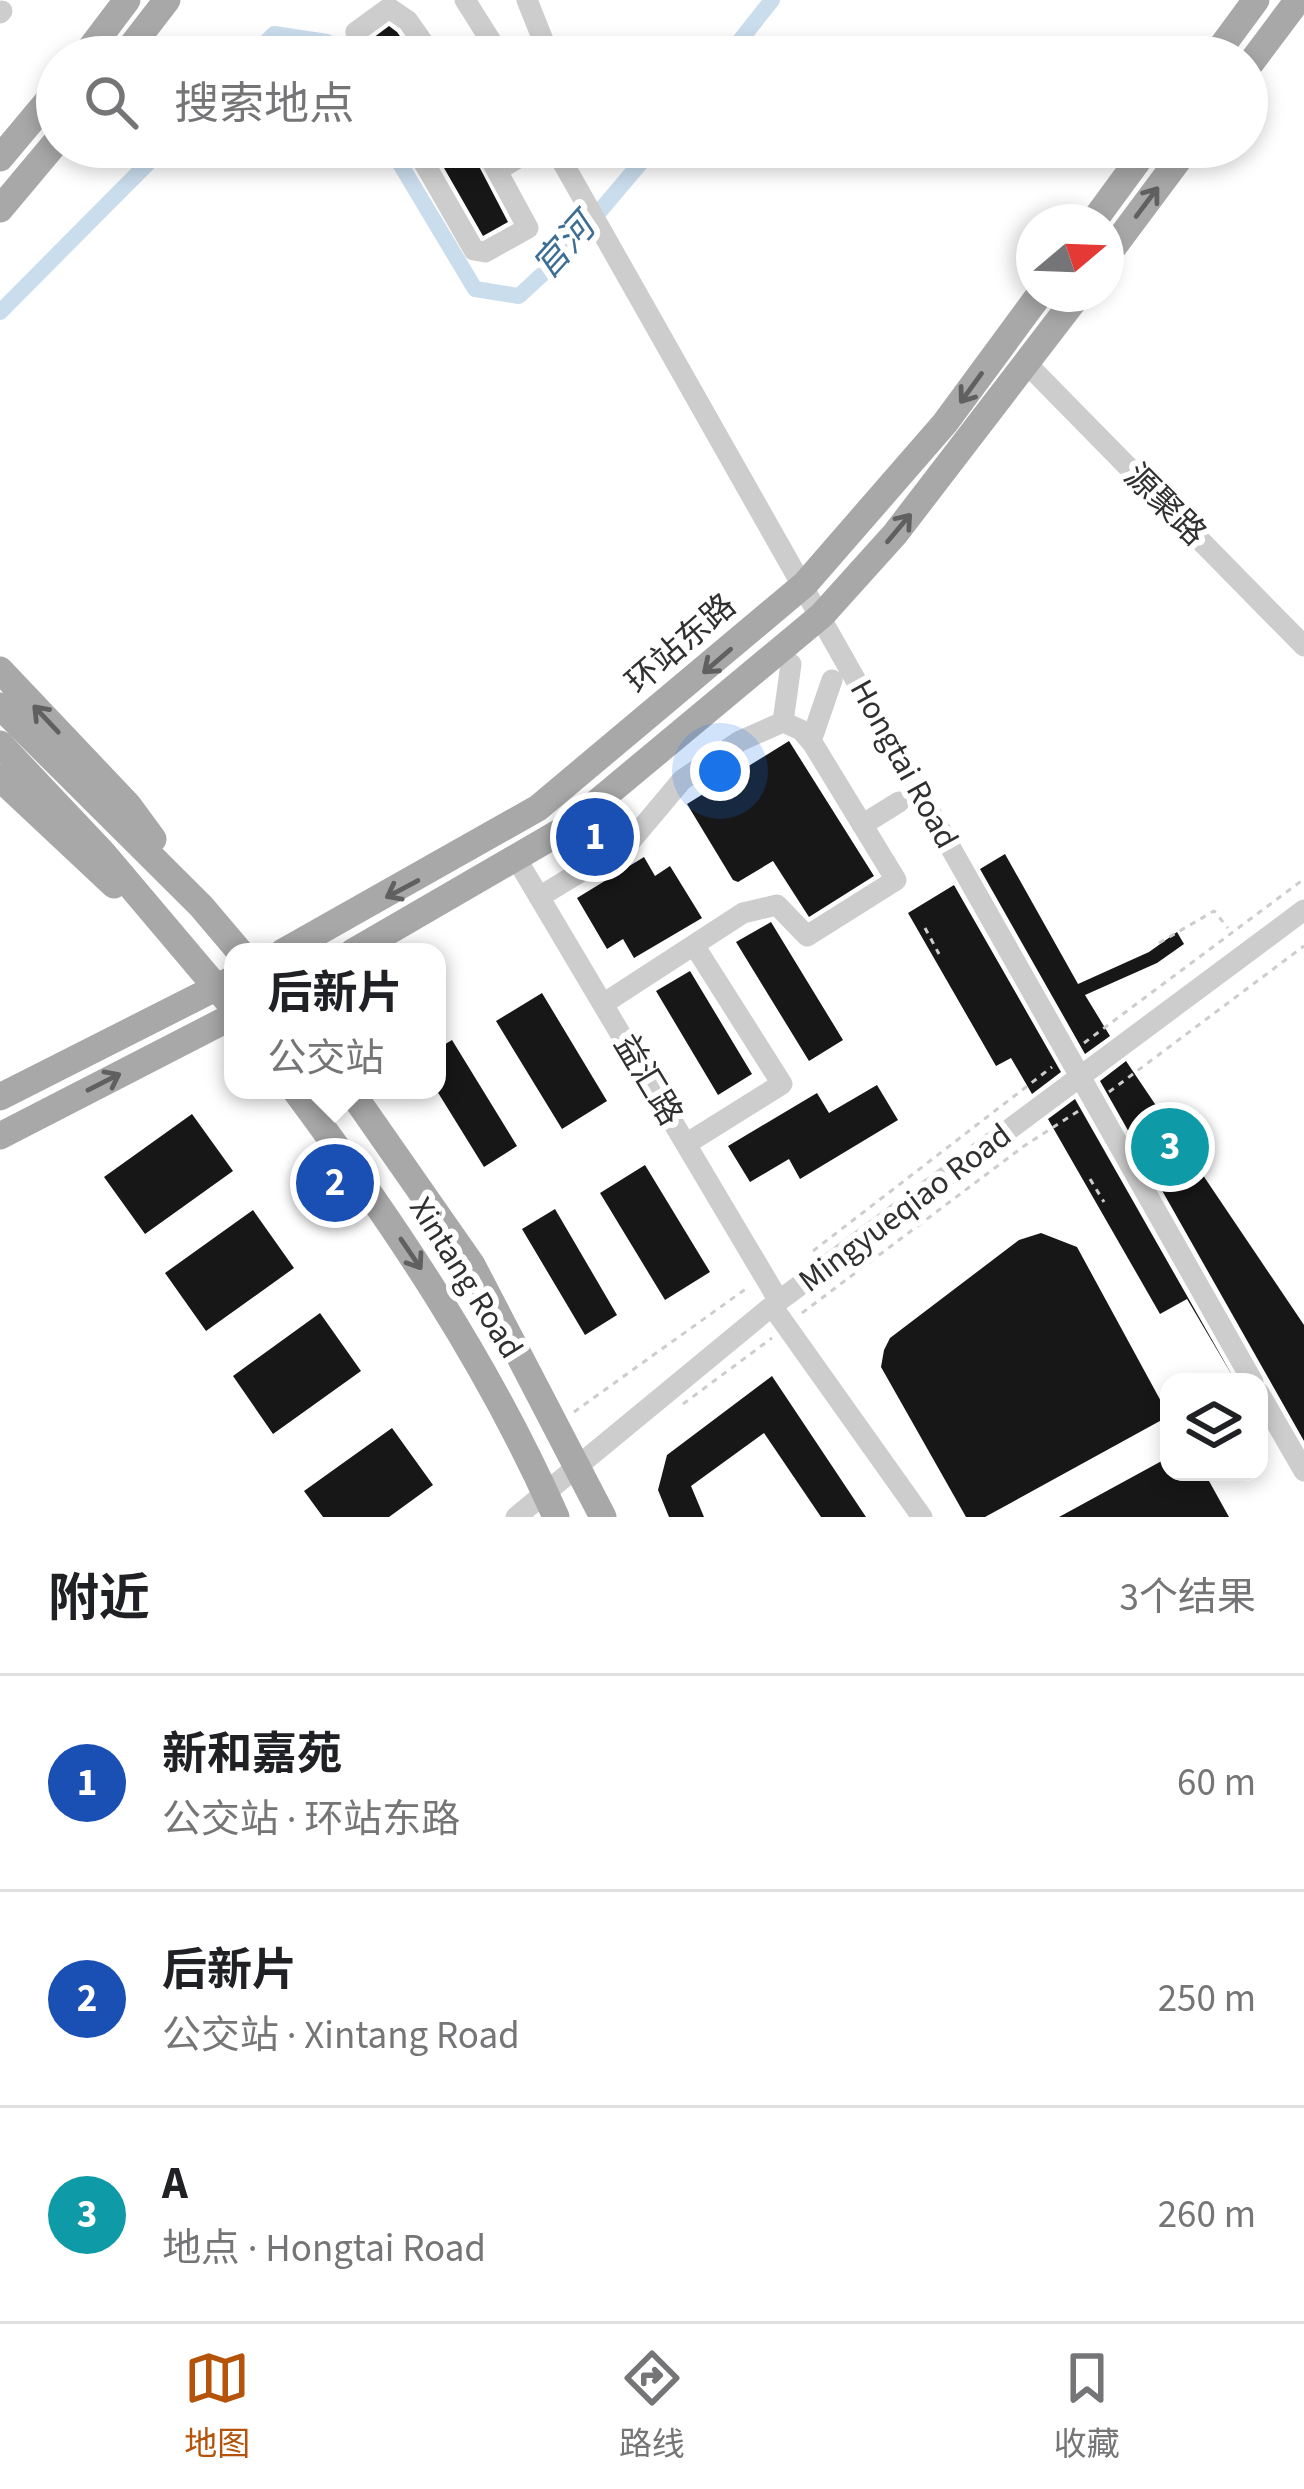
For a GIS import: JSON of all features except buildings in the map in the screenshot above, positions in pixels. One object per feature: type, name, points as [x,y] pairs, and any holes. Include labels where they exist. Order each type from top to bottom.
[{"type":"main road","points":[[99,36],[127,0]]},
{"type":"main road","points":[[139,36],[167,0]]},
{"type":"main road","points":[[1229,36],[1256,0]]},
{"type":"main road","points":[[1268,40],[1298,0]]},
{"type":"main road","points":[[0,158],[36,115]]},
{"type":"main road","points":[[0,209],[36,166]]},
{"type":"main road","points":[[1106,204],[1133,168]]},
{"type":"main road","points":[[1124,233],[1172,168]]},
{"type":"main road","name":"环站东路","points":[[299,943],[538,808],[806,584],[945,423],[1027,312]]},
{"type":"main road","name":"环站东路","points":[[368,943],[565,830],[822,615],[895,534],[1065,312]]},
{"type":"main road","points":[[0,670],[128,805],[232,943]]},
{"type":"main road","points":[[0,706],[201,906]]},
{"type":"main road","points":[[0,744],[224,992]]},
{"type":"main road","points":[[0,778],[82,860],[154,918]]},
{"type":"main road","points":[[0,1096],[224,999]]},
{"type":"main road","points":[[0,1136],[224,1000]]},
{"type":"main road","name":"Xintang Road","points":[[301,1099],[424,1272],[479,1362],[556,1517]]},
{"type":"main road","name":"Xintang Road","points":[[356,1099],[472,1265],[578,1460],[603,1517]]},
{"type":"street","points":[[466,0],[488,36]]},
{"type":"street","points":[[526,0],[541,36]]},
{"type":"street","points":[[357,36],[356,32],[389,8],[409,21],[419,36]]},
{"type":"street","points":[[427,168],[474,250],[485,252],[528,228],[498,170],[501,168]]},
{"type":"street","name":"Hongtai Road","points":[[566,168],[806,584],[1078,1080],[1248,1373]]},
{"type":"street","name":"源聚路","points":[[1027,364],[1304,646]]},
{"type":"street","points":[[783,722],[791,664]]},
{"type":"street","points":[[811,741],[832,680]]},
{"type":"street","points":[[539,897],[630,842],[682,780],[769,724],[783,722],[811,741],[896,880],[807,936],[777,905],[743,913],[603,1004]]},
{"type":"street","points":[[862,825],[899,802]]},
{"type":"street","name":"益汇路","points":[[516,858],[766,1278],[788,1325],[922,1517]]},
{"type":"street","name":"Mingyueqiao Road","points":[[516,1517],[578,1460],[776,1303],[1304,910]]},
{"type":"street","points":[[686,1144],[782,1084],[694,945]]},
{"type":"street","points":[[1268,1409],[1304,1472]]},
{"type":"path","points":[[796,1264],[1304,879]]},
{"type":"path","points":[[1159,943],[1214,911],[1228,928]]},
{"type":"path","points":[[925,928],[939,954]]},
{"type":"path","points":[[672,1413],[1024,1146],[1091,1103],[1304,946]]},
{"type":"path","points":[[1090,1179],[1104,1202]]},
{"type":"path","points":[[558,1423],[742,1290],[766,1278]]},
{"type":"waterway","name":"官河","points":[[744,36],[772,0]]},
{"type":"waterway","name":"官河","points":[[272,36],[287,36]]},
{"type":"waterway","name":"官河","points":[[0,312],[143,168]]},
{"type":"waterway","name":"官河","points":[[403,168],[475,289],[519,296],[561,257],[636,168]]},
{"type":"place","name":"新和嘉苑","points":[[595,837]]},
{"type":"place","name":"A","points":[[1170,1147]]},
{"type":"place","name":"后新片","points":[[335,1183]]}]
